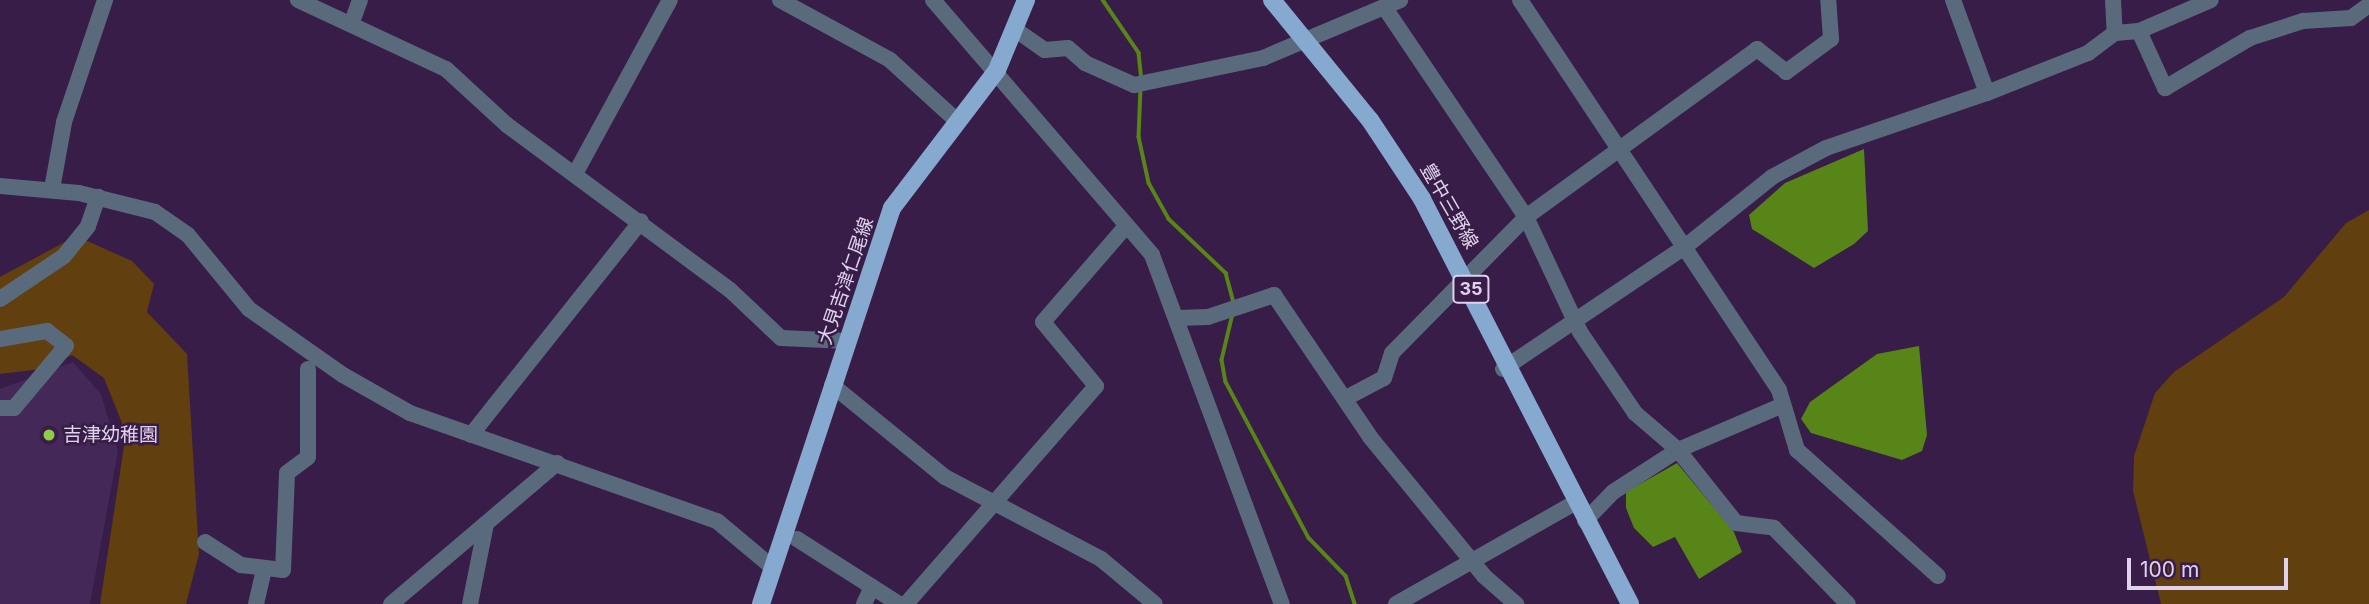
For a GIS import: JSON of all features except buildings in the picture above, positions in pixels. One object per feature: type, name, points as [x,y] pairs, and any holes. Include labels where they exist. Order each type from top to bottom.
[{"type":"main road","name":"大見吉津仁尾線","points":[[761,604],[892,208],[997,70],[1016,30],[1026,0]]},
{"type":"main road","name":"豊中三野線","points":[[1272,0],[1394,153],[1466,279],[1507,367],[1630,604]]},
{"type":"street","points":[[52,190],[67,109],[105,0]]},
{"type":"street","points":[[298,0],[352,22],[446,69],[575,174],[641,221],[781,338],[848,341]]},
{"type":"street","points":[[352,22],[360,0]]},
{"type":"street","points":[[575,174],[670,0]]},
{"type":"street","points":[[780,0],[890,60],[957,121]]},
{"type":"street","points":[[933,0],[997,70],[1152,254],[1282,604]]},
{"type":"street","points":[[1016,30],[1045,50],[1068,48],[1085,63],[1135,85],[1220,71],[1307,43],[1400,0]]},
{"type":"street","points":[[1520,0],[1622,150],[1783,405],[1797,450],[1938,576]]},
{"type":"street","points":[[1346,398],[1384,379],[1392,353],[1526,217],[1622,150],[1757,49],[1786,72],[1831,38],[1828,0]]},
{"type":"street","points":[[1953,0],[1987,93]]},
{"type":"street","points":[[2113,0],[2115,33]]},
{"type":"street","points":[[1507,367],[1684,247],[1772,177],[1826,148],[1987,93],[2088,53],[2115,33],[2139,31],[2211,0]]},
{"type":"street","points":[[2139,31],[2165,88],[2250,38],[2303,21],[2351,18],[2369,5]]},
{"type":"street","points":[[1385,8],[1526,217],[1577,319],[1634,413],[1678,450],[1736,523],[1774,528],[1848,604]]},
{"type":"street","points":[[0,186],[98,197],[171,221],[270,326],[410,413],[717,522],[772,567]]},
{"type":"street","points":[[0,299],[64,256],[89,226],[98,197]]},
{"type":"street","points":[[471,435],[641,221]]},
{"type":"street","points":[[906,604],[996,506],[1097,386],[1043,322],[1127,225]]},
{"type":"street","points":[[1178,318],[1208,317],[1274,295],[1370,437],[1472,560],[1516,604]]},
{"type":"street","points":[[0,339],[47,331],[66,346],[14,408],[0,408]]},
{"type":"street","points":[[205,542],[228,561],[264,570],[283,570],[286,562],[287,473],[308,457],[308,369]]},
{"type":"street","points":[[832,385],[945,477],[1101,559],[1155,604]]},
{"type":"street","points":[[1586,521],[1613,492],[1678,450],[1783,405]]},
{"type":"street","points":[[391,604],[557,463]]},
{"type":"street","points":[[1396,604],[1576,502]]},
{"type":"street","points":[[470,604],[486,524]]},
{"type":"street","points":[[797,539],[899,604]]},
{"type":"street","points":[[256,604],[264,570]]},
{"type":"street","points":[[864,604],[872,587]]},
{"type":"shaded area","points":[[1864,149],[1868,231],[1854,244],[1814,268],[1752,229],[1749,215],[1785,183]]},
{"type":"shaded area","points":[[2369,210],[2369,604],[2161,604],[2133,491],[2134,456],[2155,393],[2174,372],[2284,297],[2346,223]]},
{"type":"shaded area","points":[[76,236],[132,261],[154,284],[147,312],[187,354],[199,554],[186,604],[100,604],[126,433],[104,378],[72,355],[41,369],[0,374],[0,277]]},
{"type":"shaded area","points":[[1919,346],[1927,435],[1922,451],[1902,460],[1811,433],[1801,419],[1810,402],[1877,354]]},
{"type":"shaded area","points":[[73,362],[101,394],[118,451],[90,604],[0,604],[0,389]]},
{"type":"shaded area","points":[[1677,463],[1734,532],[1742,552],[1699,579],[1675,537],[1653,547],[1634,528],[1626,508],[1626,492]]},
{"type":"waterway","points":[[1103,0],[1139,53],[1142,80]]},
{"type":"waterway","points":[[1141,88],[1139,137],[1149,183],[1169,219],[1226,273],[1234,303]]},
{"type":"waterway","points":[[1233,314],[1222,360],[1226,382],[1309,538],[1346,576],[1355,604]]},
{"type":"place","name":"吉津幼稚園","points":[[49,435]]}]
